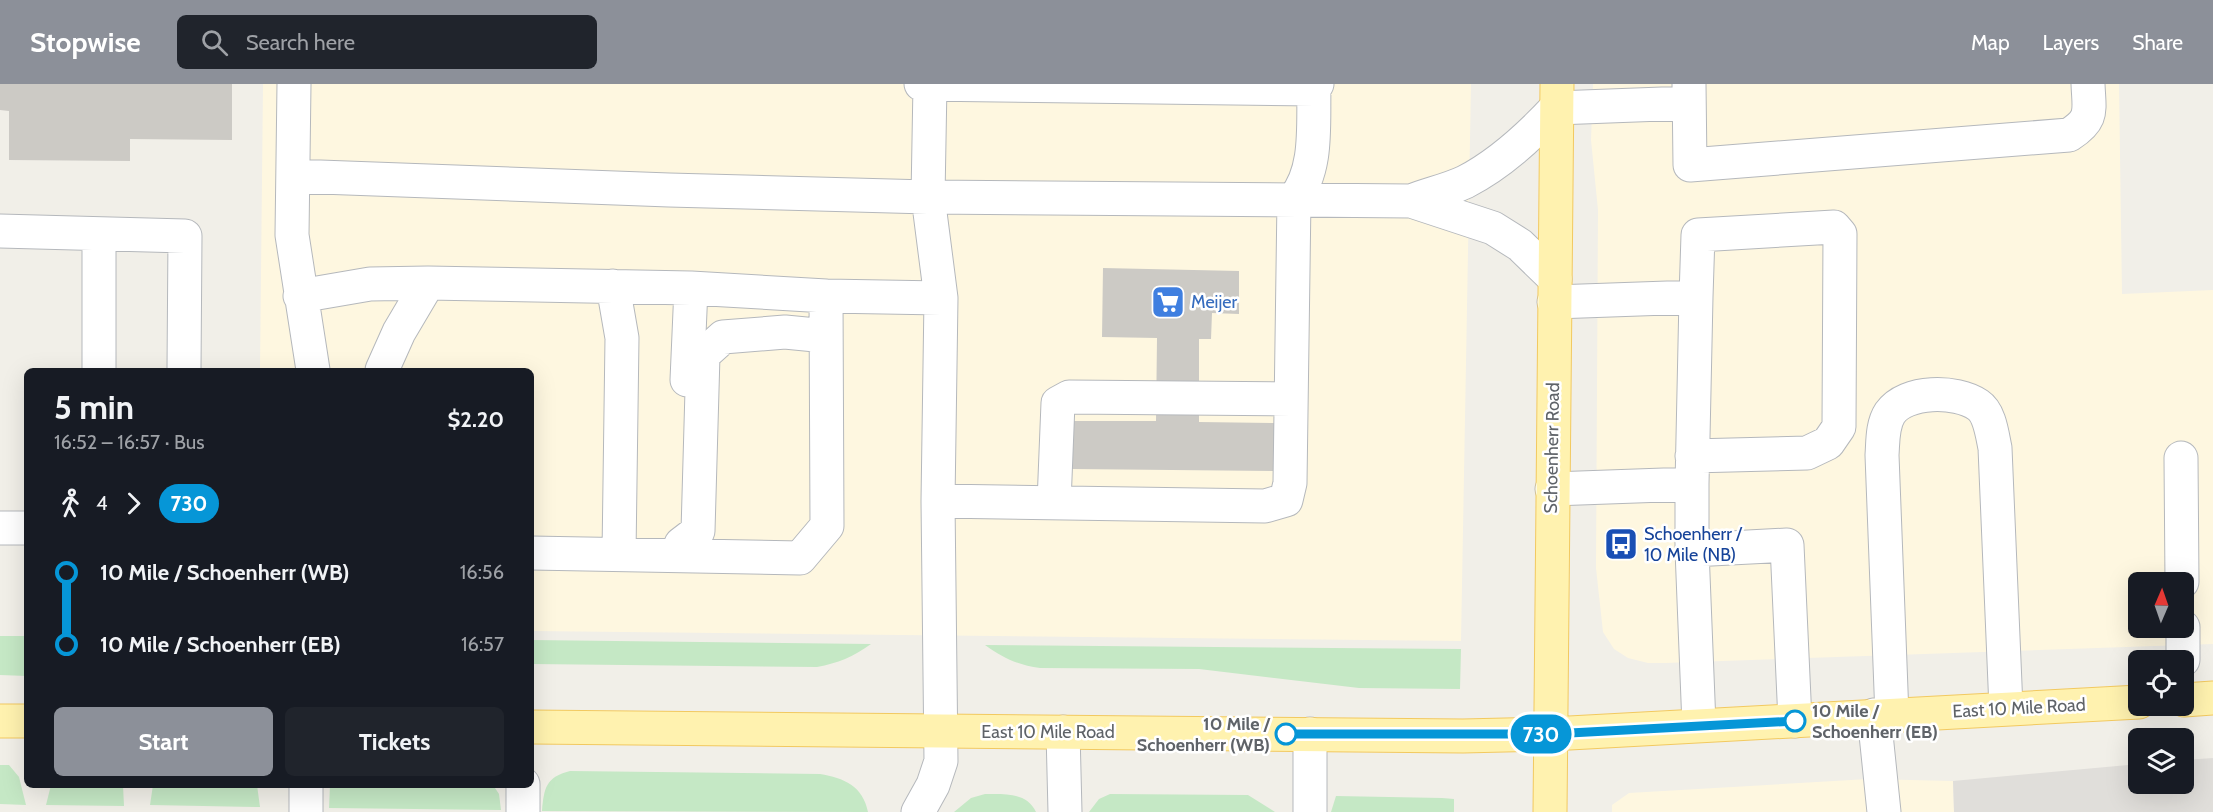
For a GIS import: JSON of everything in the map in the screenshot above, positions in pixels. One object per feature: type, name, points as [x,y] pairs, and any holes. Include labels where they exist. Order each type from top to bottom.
[{"type":"main road","name":"Schoenherr Road","points":[[1550,812],[1556,96]]},
{"type":"main road","points":[[2194,699],[2213,698]]},
{"type":"main road","name":"East 10 Mile Road","points":[[534,727],[1551,734],[2128,702]]},
{"type":"main road","points":[[0,720],[24,721]]},
{"type":"street","points":[[294,84],[292,235],[300,296],[314,368]]},
{"type":"street","points":[[921,84],[1316,87],[1309,172],[1305,186],[1294,200],[1290,483],[1286,500],[1265,506],[938,501]]},
{"type":"street","points":[[918,812],[933,785],[941,760],[938,501],[941,298],[928,196],[930,84]]},
{"type":"street","points":[[1411,201],[1464,182],[1499,161],[1526,140],[1556,96],[1689,93],[1690,165],[2069,135],[2083,127],[2090,117],[2088,84]]},
{"type":"street","points":[[293,176],[669,190],[928,196],[1411,201],[1493,228],[1520,245],[1554,290],[1696,297]]},
{"type":"street","points":[[1552,489],[1692,470],[1807,453],[1828,443],[1839,427],[1840,234],[1834,227],[1698,235],[1692,470],[1692,550],[1699,725]]},
{"type":"street","points":[[0,231],[185,236],[184,368]]},
{"type":"street","points":[[99,234],[99,368]]},
{"type":"street","points":[[300,296],[369,284],[428,283],[691,288],[826,296],[941,298]]},
{"type":"street","points":[[383,368],[399,332],[428,283]]},
{"type":"street","points":[[613,286],[622,338],[619,555]]},
{"type":"street","points":[[681,550],[691,288]]},
{"type":"street","points":[[534,553],[619,555],[681,550],[800,558],[827,526],[826,296]]},
{"type":"street","points":[[681,550],[698,531],[704,355],[723,337],[785,332],[826,336]]},
{"type":"street","points":[[1884,812],[1882,447],[1884,430],[1890,413],[1905,401],[1922,396],[1957,397],[1979,405],[1990,424],[1995,448],[2006,708]]},
{"type":"street","points":[[1054,503],[1058,403],[1069,398],[1291,399]]},
{"type":"street","points":[[2181,458],[2182,572]]},
{"type":"street","points":[[0,528],[24,528]]},
{"type":"street","points":[[1692,550],[1787,545],[1795,721]]},
{"type":"street","points":[[1063,732],[1065,812]]},
{"type":"street","points":[[1310,734],[1310,812]]},
{"type":"street","points":[[306,788],[306,812]]},
{"type":"street","points":[[523,788],[523,812]]},
{"type":"shaded area","points":[[263,84],[1471,84],[1461,641],[534,631],[534,368],[260,368]]},
{"type":"shaded area","points":[[1593,84],[2119,84],[2122,294],[2213,290],[2213,644],[1665,663],[1648,663],[1628,658],[1614,649],[1603,632],[1596,568],[1598,210],[1591,140]]},
{"type":"shaded area","points":[[2213,758],[2213,812],[1954,812],[1953,781],[2128,765],[2128,794],[2194,794],[2194,759]]},
{"type":"shaded area","points":[[1868,779],[1953,781],[1954,812],[1612,812],[1612,805],[1629,793]]},
{"type":"green space","points":[[0,636],[24,636],[24,676],[0,675]]},
{"type":"green space","points":[[534,640],[871,644],[845,659],[817,667],[534,664]]},
{"type":"green space","points":[[985,645],[1461,649],[1460,689],[1359,688],[1199,669],[1040,668],[1011,660]]},
{"type":"green space","points":[[0,765],[9,765],[19,777],[26,805],[0,804]]},
{"type":"green space","points":[[570,771],[820,774],[837,778],[851,785],[862,796],[868,812],[542,811],[545,790],[551,780]]},
{"type":"green space","points":[[50,788],[123,788],[124,806],[46,805]]},
{"type":"green space","points":[[153,788],[257,788],[260,807],[150,805]]},
{"type":"green space","points":[[330,788],[495,788],[499,794],[501,810],[329,808]]},
{"type":"green space","points":[[985,794],[1007,794],[1021,798],[1032,805],[1036,812],[954,812],[971,798]]},
{"type":"green space","points":[[1110,794],[1248,795],[1275,812],[1089,812],[1099,799]]},
{"type":"green space","points":[[1336,796],[1454,799],[1454,812],[1331,812]]},
{"type":"building","points":[[0,84],[232,84],[232,140],[130,139],[130,161],[9,160],[9,111],[0,110]]},
{"type":"building","points":[[1103,268],[1239,271],[1239,314],[1212,313],[1211,339],[1199,339],[1199,422],[1279,423],[1279,471],[1072,469],[1072,421],[1156,421],[1157,338],[1102,337]]},
{"type":"bus line","name":"730","points":[[1286,734],[1463,736],[1551,734],[1795,721]]},
{"type":"place","name":"Meijer","points":[[1168,302]]},
{"type":"place","name":"Schoenherr / 10 Mile (NB)","points":[[1621,544]]},
{"type":"place","name":"10 Mile / Schoenherr (EB)","points":[[1795,721]]},
{"type":"place","name":"10 Mile / Schoenherr (WB)","points":[[1286,734]]}]
